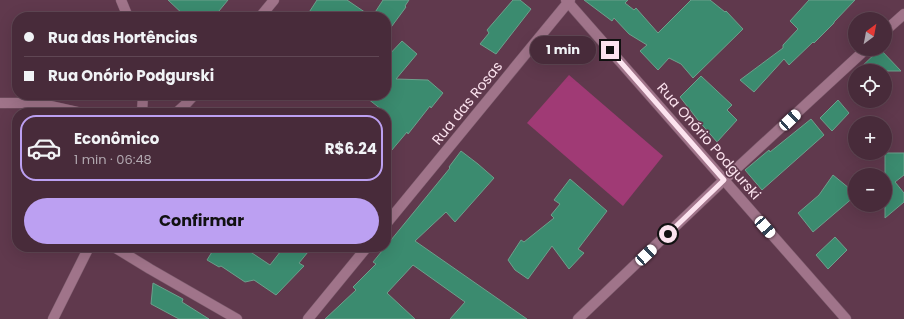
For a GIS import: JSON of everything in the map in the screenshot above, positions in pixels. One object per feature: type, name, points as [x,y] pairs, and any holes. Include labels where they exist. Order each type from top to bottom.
[{"type":"street","points":[[121,0],[126,12]]},
{"type":"street","points":[[264,12],[274,0]]},
{"type":"street","name":"Rua Onório Podgurski","points":[[568,1],[846,319]]},
{"type":"street","name":"Rua das Rosas","points":[[391,218],[568,1]]},
{"type":"street","points":[[892,25],[904,14]]},
{"type":"street","points":[[578,319],[724,180],[858,56]]},
{"type":"street","points":[[182,108],[190,100]]},
{"type":"street","points":[[0,103],[37,103],[60,108]]},
{"type":"street","points":[[53,319],[86,252]]},
{"type":"street","points":[[122,252],[237,319]]},
{"type":"street","points":[[308,319],[363,252]]},
{"type":"shaded area","points":[[569,75],[663,156],[623,206],[527,123]]},
{"type":"building","points":[[168,0],[228,0],[218,12],[181,12]]},
{"type":"building","points":[[317,0],[347,0],[365,12],[309,12]]},
{"type":"building","points":[[383,0],[409,0],[405,6],[406,7],[391,27],[391,12],[375,12]]},
{"type":"building","points":[[513,0],[520,0],[531,9],[496,54],[480,44],[489,33],[487,30]]},
{"type":"building","points":[[584,0],[628,0],[625,3],[634,10],[636,8],[658,33],[691,0],[710,0],[725,12],[726,11],[743,29],[693,78],[681,64],[669,58],[658,70],[640,51],[647,45],[629,34],[614,18],[612,21]]},
{"type":"building","points":[[809,0],[855,0],[814,43],[813,42],[789,65],[784,59],[754,92],[740,80],[783,48],[783,45],[798,29],[790,21]]},
{"type":"building","points":[[402,41],[417,54],[396,79],[428,80],[443,93],[431,108],[430,106],[408,134],[407,132],[391,151],[391,108],[380,108],[369,100],[391,100],[391,53]]},
{"type":"building","points":[[873,56],[887,56],[901,71],[892,71],[892,64],[864,64]]},
{"type":"building","points":[[701,76],[732,105],[727,110],[737,120],[717,142],[680,97]]},
{"type":"building","points":[[838,100],[849,113],[832,131],[820,118]]},
{"type":"building","points":[[811,119],[824,135],[762,190],[745,170]]},
{"type":"building","points":[[461,151],[494,178],[455,222],[446,212],[415,241],[527,319],[450,319],[465,302],[413,265],[387,293],[415,319],[325,319],[356,290],[353,287],[376,264],[373,262],[381,252],[391,252],[391,240],[450,168],[449,167]]},
{"type":"building","points":[[892,153],[904,153],[904,175],[895,182],[904,193],[904,202],[885,218],[885,212],[892,212],[892,168],[885,168],[885,160],[892,160]]},
{"type":"building","points":[[833,175],[848,187],[848,202],[813,232],[798,213],[819,195]]},
{"type":"building","points":[[570,179],[607,211],[578,249],[584,253],[569,269],[552,246],[528,279],[515,270],[508,260],[521,240],[524,242],[554,218],[551,215],[560,204],[554,200]]},
{"type":"building","points":[[835,237],[847,250],[828,269],[816,255]]},
{"type":"building","points":[[212,252],[250,252],[270,265],[280,252],[308,252],[299,263],[304,266],[276,295],[254,280],[245,282],[221,266],[219,267],[207,260]]},
{"type":"building","points":[[153,283],[183,299],[182,302],[209,319],[179,319],[151,304]]},
{"type":"route","points":[[610,50],[724,180],[668,234]]}]
